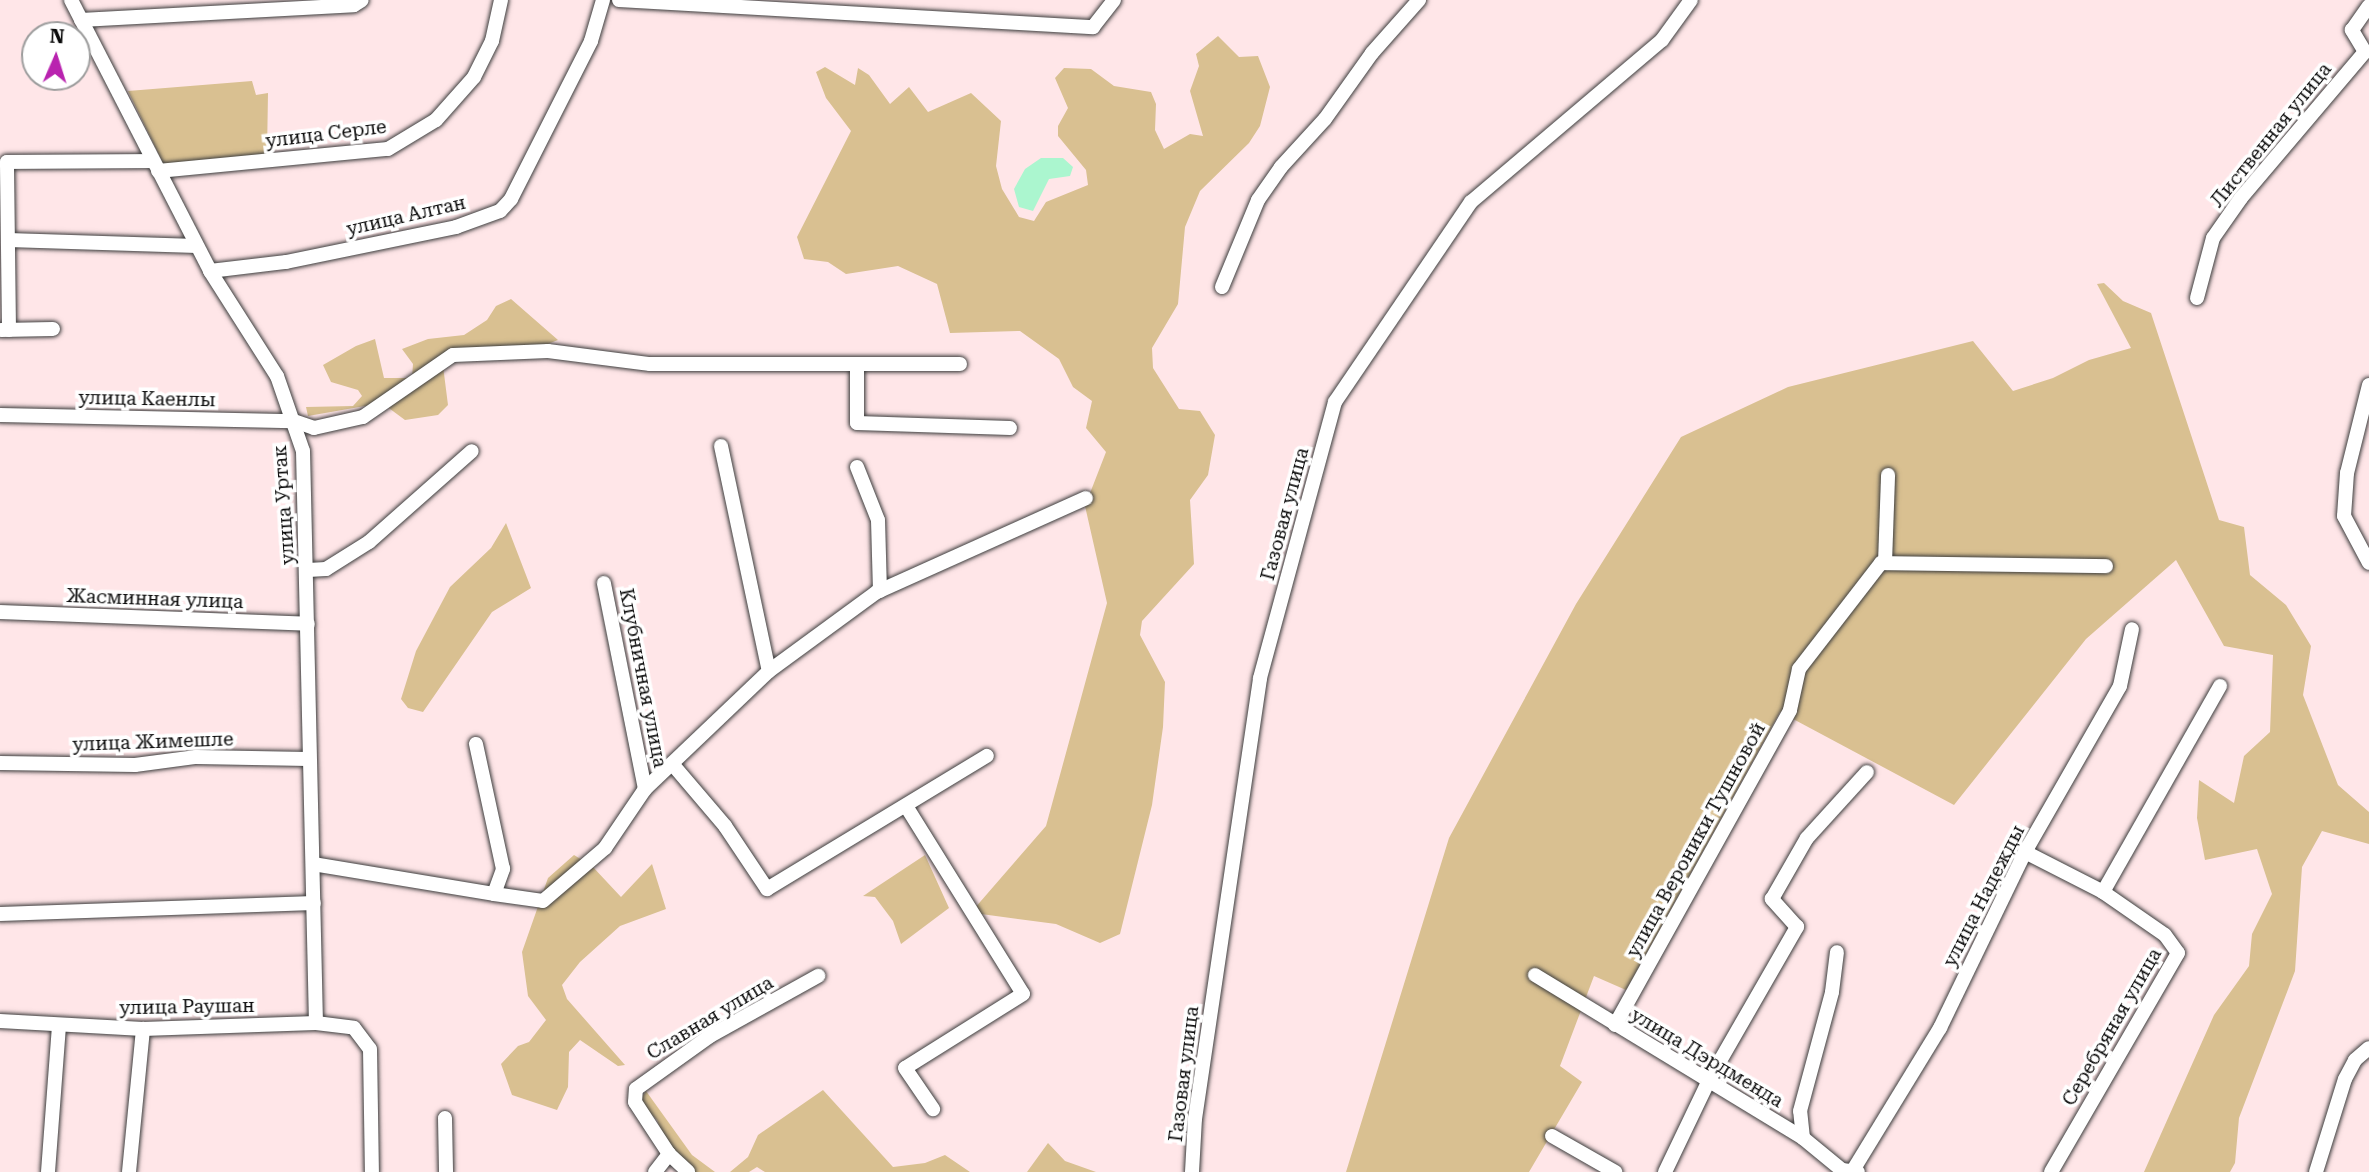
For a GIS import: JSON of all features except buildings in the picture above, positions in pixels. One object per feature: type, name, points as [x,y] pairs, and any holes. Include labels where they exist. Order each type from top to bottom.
[{"type":"street","name":"улица Уртак","points":[[71,0],[210,271],[277,376],[303,451],[316,1023]]},
{"type":"street","points":[[81,20],[354,5],[362,0]]},
{"type":"street","name":"улица Серле","points":[[8,240],[7,162],[156,166],[388,149],[436,120],[474,77],[492,41],[501,0]]},
{"type":"street","name":"улица Алтан","points":[[210,271],[286,262],[456,228],[500,211],[511,199],[591,41],[603,0]]},
{"type":"street","points":[[619,0],[1093,27],[1101,22],[1114,0]]},
{"type":"street","points":[[1222,287],[1258,200],[1280,167],[1325,119],[1372,52],[1419,0]]},
{"type":"street","name":"Газовая улица","points":[[1192,1172],[1195,1119],[1260,678],[1335,402],[1471,202],[1662,40],[1691,0]]},
{"type":"street","name":"Лиственная улица","points":[[2197,298],[2213,238],[2241,198],[2365,52],[2352,30],[2369,6]]},
{"type":"street","points":[[53,329],[5,330],[8,240],[197,246]]},
{"type":"street","name":"улица Каенлы","points":[[0,415],[294,421],[314,428],[363,417],[453,355],[548,351],[650,364],[960,364]]},
{"type":"street","points":[[857,366],[857,423],[1010,428]]},
{"type":"street","points":[[2369,385],[2347,473],[2344,516],[2369,563]]},
{"type":"street","points":[[721,446],[769,671]]},
{"type":"street","points":[[307,570],[326,569],[369,542],[472,451]]},
{"type":"street","points":[[857,467],[878,520],[880,591]]},
{"type":"street","points":[[1888,475],[1885,563],[2106,566]]},
{"type":"street","points":[[645,789],[674,766],[769,671],[880,591],[1086,498]]},
{"type":"street","name":"улица Вероники Тушновой","points":[[1615,1026],[1790,710],[1800,669],[1885,563]]},
{"type":"street","name":"Клубничная улица","points":[[313,864],[543,901],[605,848],[645,789],[604,583]]},
{"type":"street","name":"Жасминная улица","points":[[0,612],[308,624]]},
{"type":"street","name":"улица Надежды","points":[[1854,1171],[1940,1028],[2025,852],[2120,686],[2132,629]]},
{"type":"street","points":[[2103,892],[2220,686]]},
{"type":"street","points":[[476,744],[503,869],[494,894]]},
{"type":"street","points":[[674,766],[725,826],[767,889],[987,756]]},
{"type":"street","name":"улица Жимешле","points":[[0,763],[135,765],[196,757],[308,759]]},
{"type":"street","points":[[1665,1172],[1709,1080],[1797,927],[1772,899],[1807,838],[1867,772]]},
{"type":"street","points":[[906,806],[1023,994],[905,1068],[933,1109]]},
{"type":"street","name":"Серебряная улица","points":[[2025,852],[2103,892],[2165,934],[2178,953],[2051,1172]]},
{"type":"street","points":[[0,914],[314,903]]},
{"type":"street","points":[[1803,1138],[1800,1111],[1832,992],[1837,952]]},
{"type":"street","name":"улица Дэрдменда","points":[[1535,975],[1803,1138],[1842,1170],[1854,1171]]},
{"type":"street","name":"Славная улица","points":[[688,1172],[669,1154],[635,1102],[636,1089],[710,1036],[818,976]]},
{"type":"street","name":"улица Раушан","points":[[0,1021],[143,1029],[316,1023],[354,1028],[370,1049],[372,1172]]},
{"type":"street","points":[[48,1172],[60,1025]]},
{"type":"street","points":[[129,1172],[143,1029]]},
{"type":"street","points":[[2316,1172],[2345,1079],[2355,1060],[2369,1048]]},
{"type":"street","points":[[445,1118],[446,1172]]},
{"type":"street","points":[[1552,1136],[1615,1172]]},
{"type":"street","points":[[655,1172],[669,1154]]},
{"type":"shaded area","points":[[1218,36],[1239,57],[1258,56],[1270,87],[1260,126],[1249,143],[1200,191],[1185,227],[1178,304],[1152,348],[1153,368],[1179,409],[1200,411],[1215,435],[1208,475],[1190,500],[1194,564],[1142,621],[1140,635],[1165,682],[1163,727],[1152,805],[1120,934],[1100,943],[1056,924],[981,914],[974,909],[1046,826],[1107,603],[1085,506],[1106,452],[1086,428],[1092,401],[1073,387],[1059,359],[1020,331],[950,333],[937,284],[898,266],[846,274],[828,262],[804,259],[797,237],[851,131],[826,98],[816,72],[825,67],[855,85],[858,68],[869,75],[890,104],[909,87],[928,112],[971,93],[1001,121],[996,166],[1002,189],[1019,217],[1034,221],[1046,202],[1088,185],[1086,170],[1058,136],[1058,126],[1068,108],[1055,78],[1064,68],[1091,69],[1114,86],[1151,92],[1156,104],[1155,130],[1164,149],[1190,134],[1203,136],[1190,91],[1199,66],[1196,54]]},
{"type":"shaded area","points":[[252,81],[256,95],[268,93],[267,154],[164,165],[128,91]]},
{"type":"shaded area","points":[[1041,158],[1063,158],[1073,167],[1070,176],[1049,179],[1033,211],[1019,207],[1014,189],[1025,169]]},
{"type":"shaded area","points":[[2104,283],[2123,301],[2151,313],[2219,520],[2244,527],[2250,575],[2286,605],[2311,646],[2303,695],[2338,785],[2369,812],[2369,844],[2322,831],[2302,867],[2295,971],[2239,1118],[2235,1163],[2230,1172],[2144,1172],[2214,1015],[2249,966],[2252,934],[2272,894],[2257,849],[2205,860],[2197,818],[2199,780],[2234,803],[2244,756],[2270,732],[2273,655],[2224,646],[2176,560],[2086,639],[1954,805],[1780,712],[1626,990],[1594,976],[1560,1066],[1582,1082],[1529,1172],[1346,1172],[1449,838],[1576,604],[1681,437],[1788,387],[1973,341],[2013,391],[2053,378],[2089,360],[2131,348],[2097,284]]},
{"type":"shaded area","points":[[511,299],[558,340],[527,352],[442,358],[448,405],[438,415],[405,420],[382,403],[308,416],[306,407],[353,406],[362,396],[358,390],[331,382],[323,365],[356,346],[375,339],[384,378],[412,378],[413,364],[402,349],[428,339],[464,335],[487,320],[496,306]]},
{"type":"shaded area","points":[[506,523],[531,588],[492,612],[423,712],[408,708],[401,699],[416,651],[450,587],[491,548]]},
{"type":"shaded area","points":[[574,855],[592,866],[621,897],[652,864],[666,909],[620,926],[580,962],[562,985],[567,999],[625,1065],[618,1066],[580,1040],[569,1052],[568,1087],[557,1110],[512,1095],[501,1064],[518,1046],[529,1042],[546,1020],[528,996],[522,952],[548,878]]},
{"type":"shaded area","points":[[925,855],[949,908],[901,944],[893,921],[875,897],[863,896]]},
{"type":"shaded area","points":[[823,1090],[893,1167],[925,1163],[945,1155],[970,1172],[765,1172],[757,1167],[749,1172],[730,1172],[748,1157],[758,1135]]},
{"type":"shaded area","points":[[646,1091],[692,1155],[715,1172],[678,1172],[657,1120],[639,1102]]},
{"type":"shaded area","points":[[1048,1143],[1065,1161],[1096,1172],[1027,1172]]}]
